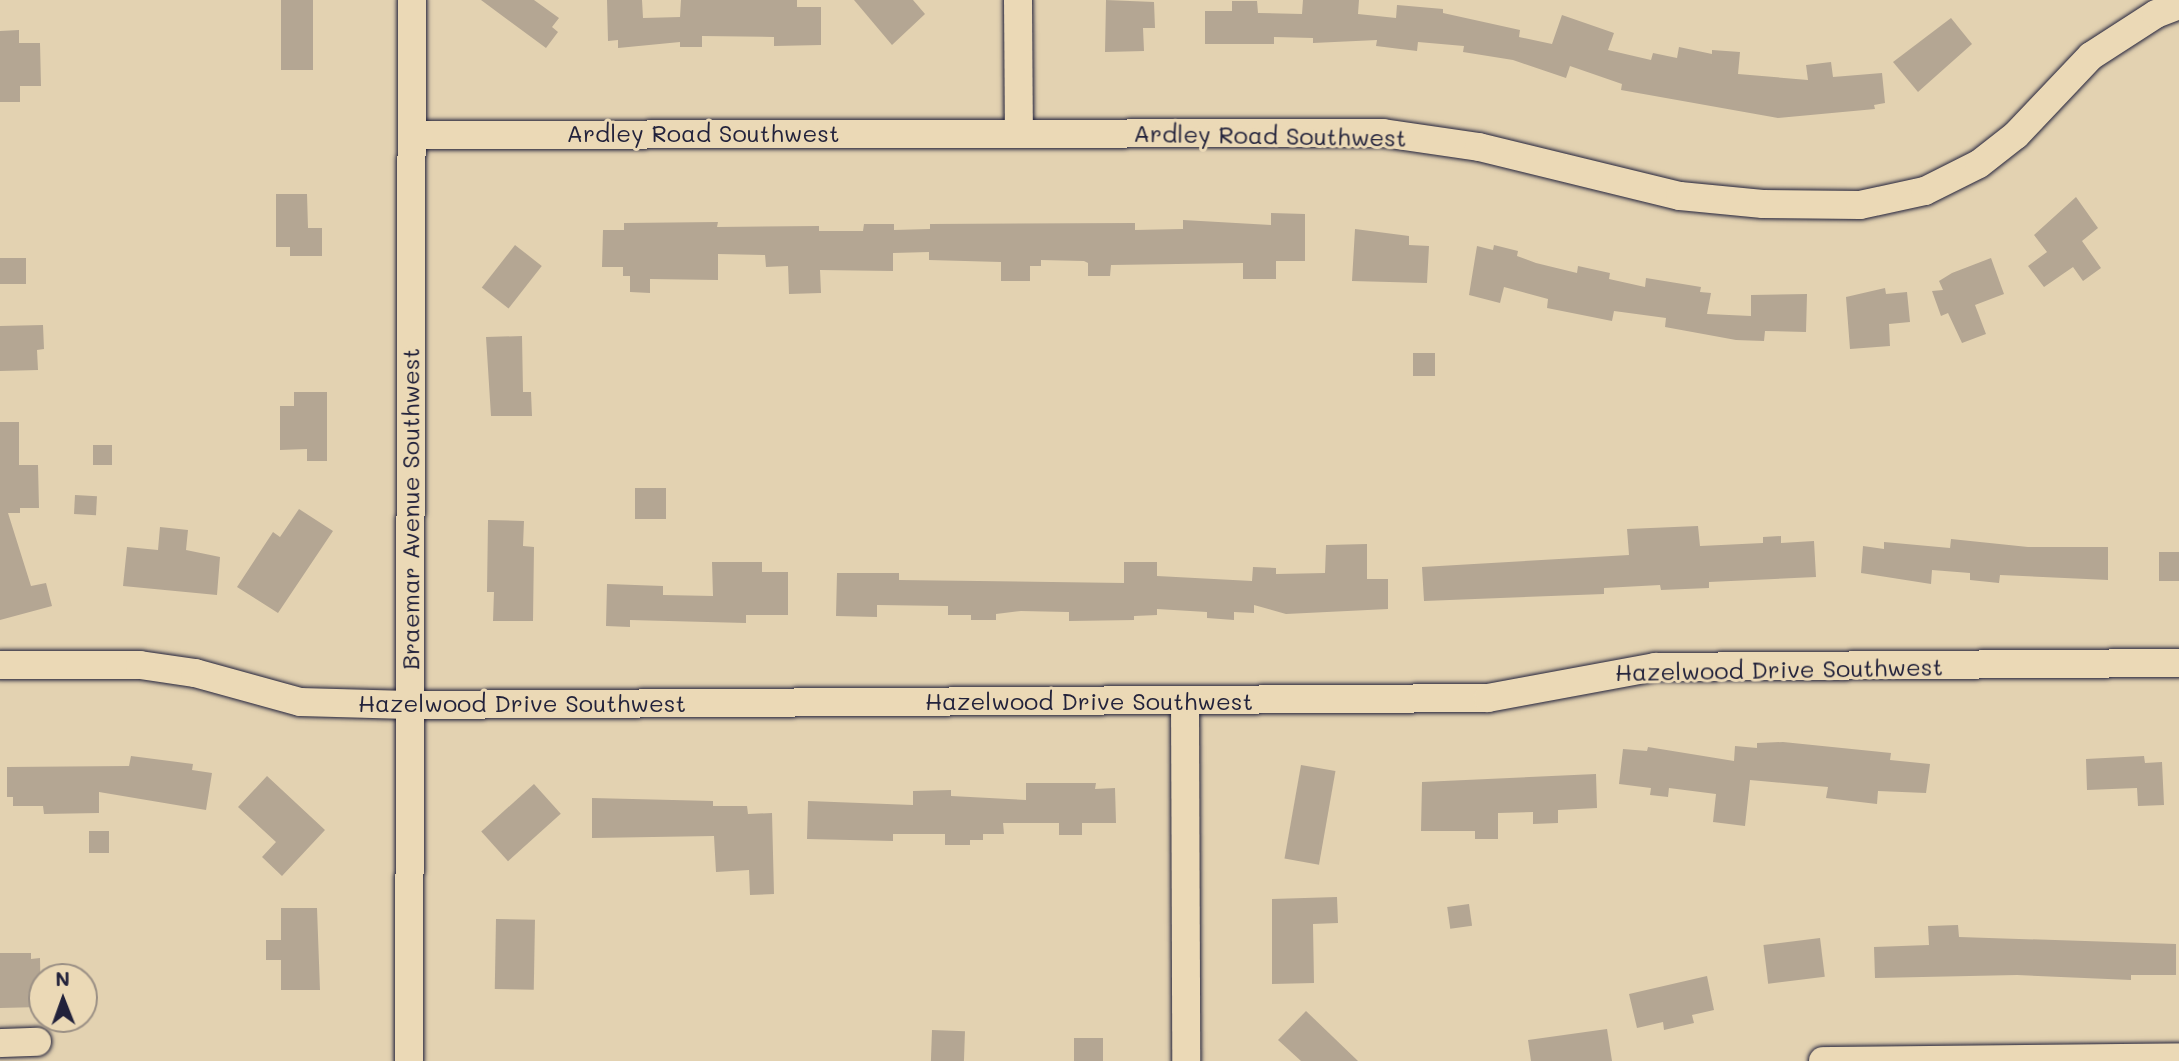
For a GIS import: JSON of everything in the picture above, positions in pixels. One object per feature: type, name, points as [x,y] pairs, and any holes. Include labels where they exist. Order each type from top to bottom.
[{"type":"street","name":"Braemar Avenue Southwest","points":[[410,1061],[412,0]]},
{"type":"street","points":[[1018,0],[1019,130]]},
{"type":"street","name":"Ardley Road Southwest","points":[[413,135],[1019,130],[1383,133],[1479,147],[1680,196],[1763,204],[1860,205],[1925,191],[1979,164],[2015,135],[2091,56],[2155,14],[2179,5]]},
{"type":"street","name":"Hazelwood Drive Southwest","points":[[0,665],[140,665],[195,673],[300,702],[409,705],[1488,698],[1655,667],[2179,663]]},
{"type":"street","points":[[1185,700],[1186,1061]]},
{"type":"street","points":[[0,1043],[37,1042]]},
{"type":"street","points":[[1823,1061],[2179,1057]]},
{"type":"building","points":[[281,0],[313,0],[313,70],[281,70]]},
{"type":"building","points":[[481,0],[534,0],[559,18],[552,27],[558,32],[546,48]]},
{"type":"building","points":[[607,0],[642,0],[643,18],[680,17],[681,0],[797,0],[797,7],[821,7],[821,45],[774,46],[774,37],[702,36],[702,47],[680,47],[680,42],[618,48],[618,40],[608,41]]},
{"type":"building","points":[[854,0],[913,0],[925,14],[892,45]]},
{"type":"building","points":[[1106,0],[1154,2],[1155,28],[1143,28],[1144,51],[1105,52]]},
{"type":"building","points":[[1303,0],[1359,0],[1358,14],[1396,18],[1397,5],[1443,9],[1443,13],[1520,30],[1519,37],[1552,44],[1562,15],[1614,33],[1608,50],[1651,60],[1653,53],[1677,58],[1679,47],[1712,54],[1712,50],[1740,52],[1738,74],[1808,80],[1806,65],[1831,62],[1833,77],[1882,73],[1885,103],[1874,105],[1875,109],[1778,118],[1621,90],[1622,84],[1570,66],[1566,78],[1513,60],[1463,52],[1464,46],[1418,42],[1417,51],[1376,46],[1377,40],[1313,43],[1313,38],[1274,37],[1274,44],[1205,44],[1205,11],[1232,11],[1232,1],[1257,1],[1258,13],[1302,14]]},
{"type":"building","points":[[1951,18],[1972,44],[1918,92],[1893,62]]},
{"type":"building","points":[[19,30],[19,43],[40,43],[41,86],[20,86],[20,102],[0,102],[0,31]]},
{"type":"building","points":[[276,194],[307,194],[308,228],[322,228],[322,256],[290,256],[290,247],[276,247]]},
{"type":"building","points":[[2076,197],[2098,228],[2082,241],[2101,268],[2083,281],[2073,267],[2044,287],[2028,266],[2047,252],[2034,235]]},
{"type":"building","points":[[1271,213],[1305,214],[1305,261],[1276,261],[1276,279],[1243,279],[1243,263],[1111,265],[1110,276],[1088,276],[1088,263],[1084,261],[1041,260],[1041,266],[1030,266],[1030,281],[1001,281],[1001,262],[929,260],[929,252],[893,253],[893,271],[820,270],[821,293],[789,294],[788,266],[766,267],[765,255],[718,254],[718,280],[650,279],[650,293],[630,292],[630,276],[623,276],[623,267],[602,267],[603,230],[624,230],[624,223],[718,222],[717,227],[819,226],[819,231],[863,231],[864,224],[894,224],[894,230],[930,229],[930,224],[1135,223],[1135,230],[1183,229],[1183,220],[1271,225]]},
{"type":"building","points":[[1355,229],[1409,236],[1409,245],[1429,246],[1427,283],[1352,281]]},
{"type":"building","points":[[515,245],[542,266],[509,308],[482,288]]},
{"type":"building","points":[[1494,245],[1518,251],[1517,256],[1536,263],[1577,273],[1578,266],[1610,273],[1609,279],[1645,287],[1646,278],[1701,287],[1700,292],[1711,293],[1707,314],[1751,316],[1751,295],[1807,294],[1806,332],[1765,331],[1764,341],[1736,340],[1665,327],[1666,318],[1614,311],[1612,321],[1547,308],[1548,299],[1504,287],[1500,303],[1469,295],[1477,246],[1493,250]]},
{"type":"building","points":[[0,258],[26,258],[26,284],[0,284]]},
{"type":"building","points":[[1991,258],[2004,294],[1975,305],[1986,334],[1962,343],[1948,313],[1941,316],[1932,291],[1943,290],[1939,281],[1952,273]]},
{"type":"building","points":[[1885,288],[1886,294],[1907,292],[1910,322],[1889,324],[1890,346],[1850,349],[1846,297]]},
{"type":"building","points":[[43,325],[44,349],[37,350],[38,370],[0,371],[0,326]]},
{"type":"building","points":[[522,336],[523,392],[531,392],[532,416],[491,416],[486,337]]},
{"type":"building","points":[[1413,353],[1435,353],[1435,376],[1413,376]]},
{"type":"building","points":[[294,392],[327,392],[327,461],[307,461],[307,449],[280,450],[280,406],[294,406]]},
{"type":"building","points":[[0,422],[19,422],[19,465],[38,465],[39,508],[20,508],[20,513],[8,513],[31,586],[46,583],[52,606],[0,620]]},
{"type":"building","points":[[93,445],[112,445],[112,465],[93,465]]},
{"type":"building","points":[[635,488],[666,488],[666,519],[635,519]]},
{"type":"building","points":[[75,495],[97,496],[96,515],[74,514]]},
{"type":"building","points":[[299,509],[333,531],[278,613],[237,587],[273,532],[280,537]]},
{"type":"building","points":[[488,520],[524,521],[523,546],[534,547],[533,621],[493,621],[494,592],[487,592]]},
{"type":"building","points":[[1698,526],[1700,546],[1763,543],[1763,537],[1781,536],[1781,543],[1814,541],[1816,577],[1709,582],[1709,588],[1661,590],[1660,585],[1604,588],[1604,594],[1424,601],[1422,567],[1629,555],[1627,529]]},
{"type":"building","points":[[160,527],[188,530],[186,550],[220,557],[217,595],[123,586],[127,547],[158,550]]},
{"type":"building","points":[[1951,539],[2028,547],[2108,547],[2108,580],[2000,575],[1999,583],[1970,580],[1970,573],[1932,570],[1931,584],[1861,573],[1863,546],[1884,549],[1884,542],[1950,548]]},
{"type":"building","points":[[1367,544],[1367,579],[1388,579],[1388,609],[1286,614],[1254,605],[1254,613],[1234,612],[1234,620],[1207,618],[1207,612],[1157,609],[1157,615],[1134,616],[1134,620],[1069,621],[1069,612],[1021,611],[996,614],[996,620],[971,620],[971,615],[948,615],[948,606],[877,605],[877,617],[836,616],[837,573],[899,573],[899,580],[1124,583],[1124,562],[1157,562],[1157,576],[1252,581],[1253,567],[1276,568],[1276,574],[1325,573],[1326,545]]},
{"type":"building","points":[[2159,552],[2179,552],[2179,581],[2159,581]]},
{"type":"building","points":[[712,562],[762,562],[762,572],[788,572],[788,615],[746,615],[746,623],[630,620],[630,627],[606,626],[607,584],[663,586],[663,595],[713,596]]},
{"type":"building","points":[[1783,742],[1891,753],[1890,760],[1930,764],[1926,793],[1878,791],[1877,804],[1826,798],[1828,787],[1750,780],[1745,826],[1713,822],[1716,794],[1669,788],[1668,797],[1650,795],[1651,788],[1619,784],[1623,749],[1647,751],[1648,747],[1734,761],[1735,746],[1757,748],[1757,743]]},
{"type":"building","points":[[131,756],[193,764],[192,770],[212,773],[206,810],[99,792],[99,813],[44,814],[43,806],[13,806],[13,797],[7,797],[7,767],[129,766]]},
{"type":"building","points":[[2144,756],[2145,763],[2162,762],[2164,805],[2138,806],[2137,788],[2087,790],[2086,759]]},
{"type":"building","points":[[1301,765],[1335,771],[1319,865],[1285,859]]},
{"type":"building","points":[[1596,774],[1597,808],[1558,810],[1558,823],[1533,824],[1533,812],[1498,813],[1498,839],[1475,839],[1475,831],[1421,831],[1422,782]]},
{"type":"building","points":[[267,776],[325,830],[282,876],[262,857],[276,842],[238,807]]},
{"type":"building","points":[[1026,783],[1096,783],[1095,789],[1115,788],[1116,823],[1082,823],[1082,835],[1059,835],[1059,823],[1003,823],[1004,834],[983,834],[983,840],[970,840],[970,845],[945,845],[945,834],[893,834],[893,841],[807,839],[808,801],[913,805],[913,791],[951,790],[951,796],[1026,800]]},
{"type":"building","points":[[534,784],[561,814],[508,861],[481,832]]},
{"type":"building","points":[[592,798],[713,801],[713,806],[747,806],[748,814],[772,813],[774,894],[750,895],[749,870],[716,872],[714,836],[592,838]]},
{"type":"building","points":[[89,831],[109,831],[109,853],[89,853]]},
{"type":"building","points":[[1337,897],[1338,923],[1313,924],[1314,983],[1272,984],[1272,899]]},
{"type":"building","points":[[1469,904],[1472,926],[1450,929],[1447,907]]},
{"type":"building","points":[[281,908],[317,908],[320,990],[281,990],[281,960],[266,960],[266,940],[281,940]]},
{"type":"building","points":[[496,919],[535,920],[534,990],[495,989]]},
{"type":"building","points":[[1958,925],[1959,937],[2176,944],[2176,975],[2131,975],[2131,980],[2017,975],[1875,978],[1874,947],[1929,945],[1928,926]]},
{"type":"building","points":[[1820,938],[1825,977],[1768,984],[1763,945]]},
{"type":"building","points":[[0,953],[31,953],[31,959],[40,958],[40,963],[28,963],[28,1007],[0,1008]]},
{"type":"building","points":[[1707,976],[1714,1010],[1692,1015],[1694,1023],[1664,1030],[1663,1022],[1637,1028],[1629,994]]},
{"type":"building","points":[[1306,1011],[1358,1061],[1301,1061],[1278,1040]]},
{"type":"building","points":[[1607,1029],[1612,1061],[1531,1061],[1528,1040]]},
{"type":"building","points":[[932,1030],[965,1031],[964,1061],[931,1061]]},
{"type":"building","points":[[1074,1038],[1103,1038],[1103,1061],[1074,1061]]}]
